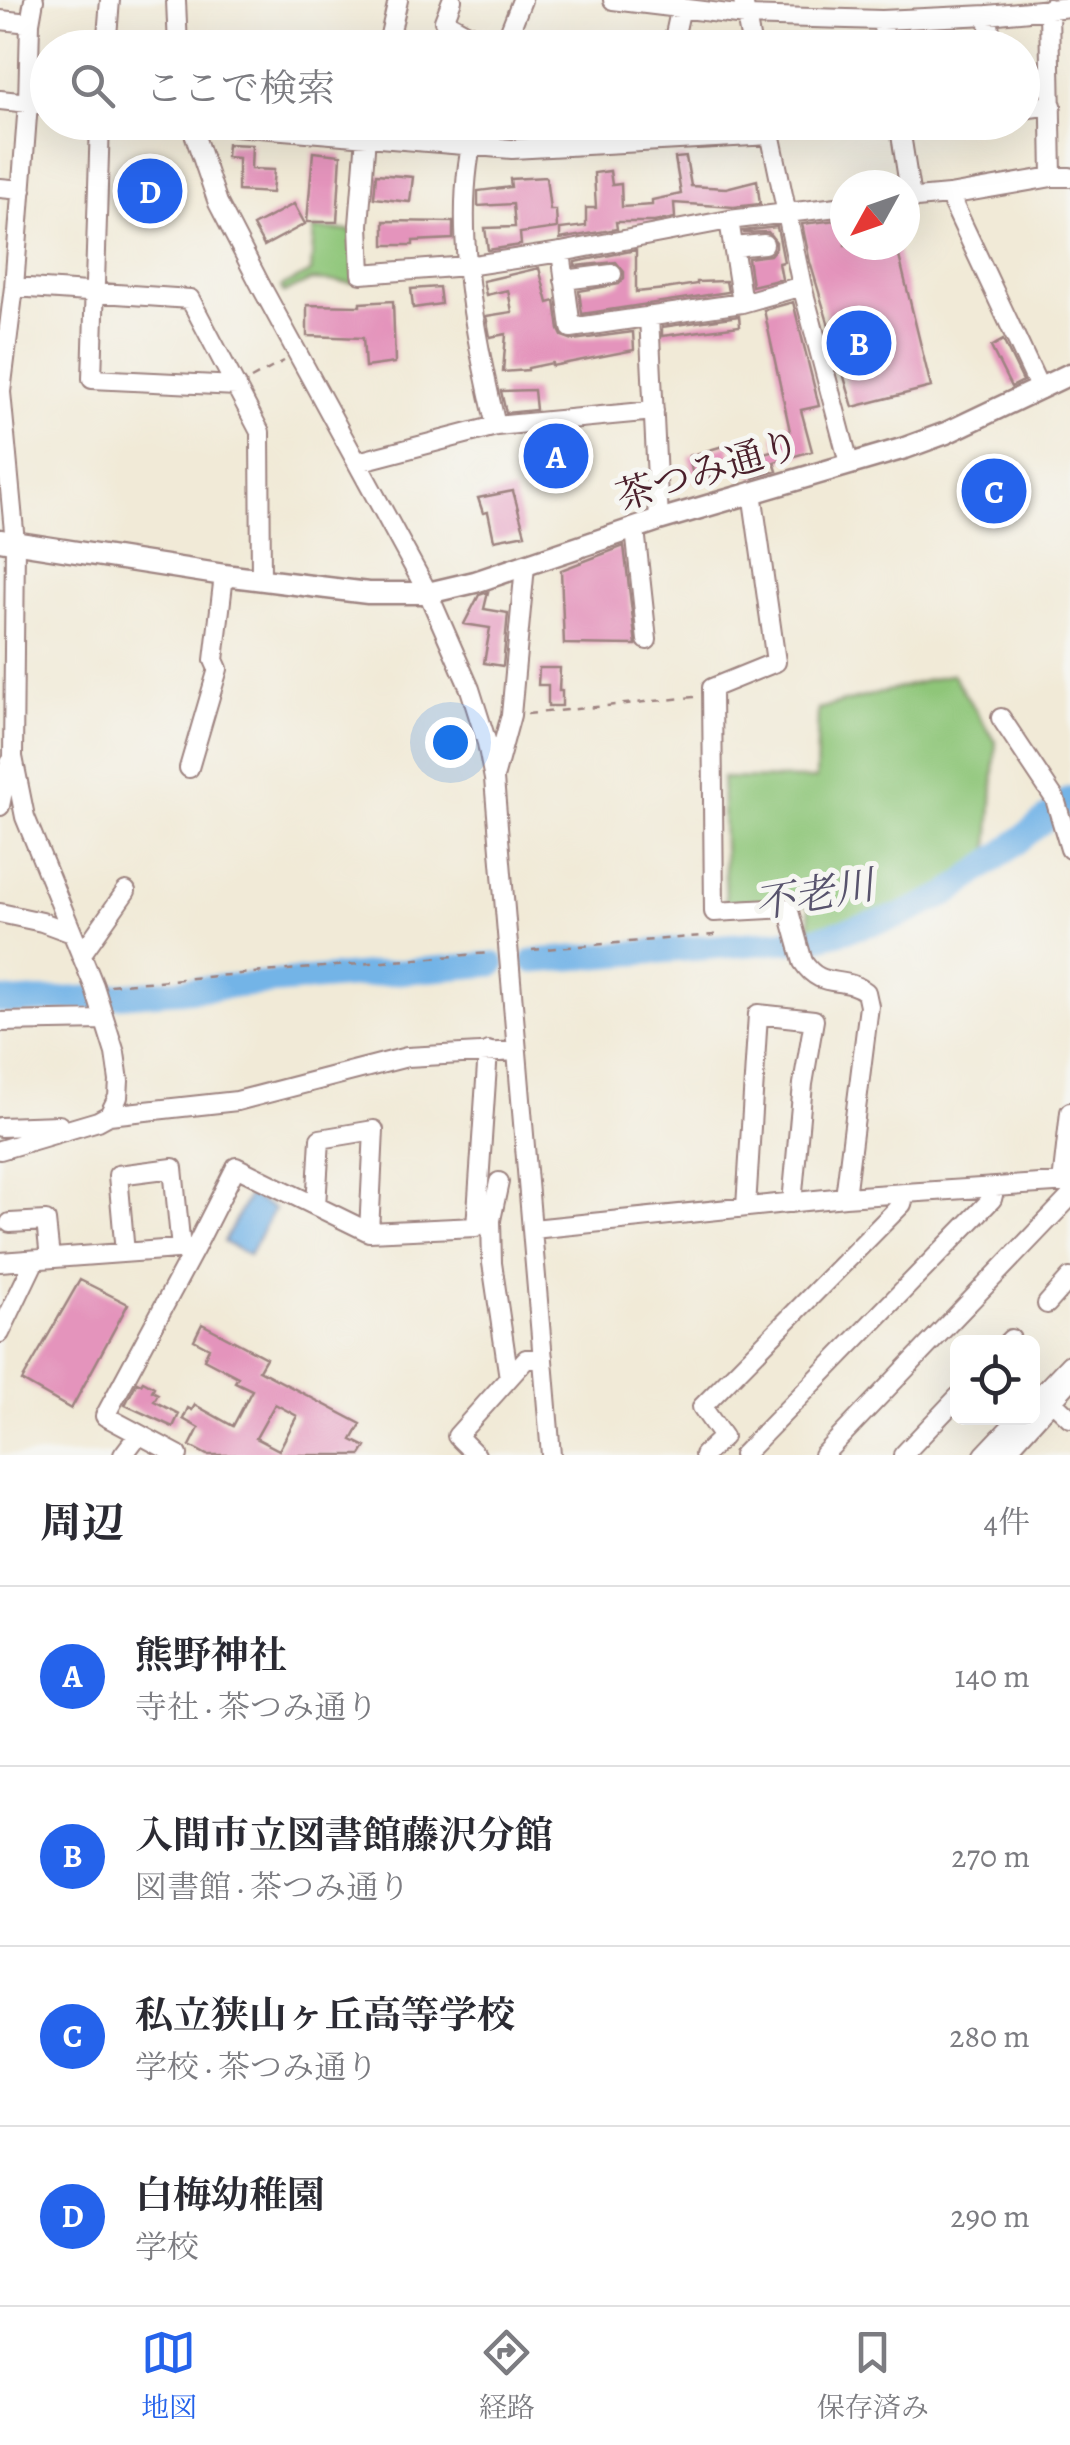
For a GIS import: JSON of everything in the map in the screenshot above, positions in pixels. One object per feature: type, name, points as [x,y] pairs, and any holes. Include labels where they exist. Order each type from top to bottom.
[{"type":"main road","name":"茶つみ通り","points":[[7,541],[261,580],[368,592],[428,592],[475,582],[659,520],[905,448],[1068,380]]},
{"type":"street","points":[[34,0],[22,190],[8,250],[14,288],[0,392],[13,757],[24,818],[94,986],[116,1053],[118,1098],[109,1115]]},
{"type":"street","points":[[108,30],[110,0]]},
{"type":"street","points":[[176,0],[177,30]]},
{"type":"street","points":[[391,30],[398,0]]},
{"type":"street","points":[[452,0],[444,20],[462,30]]},
{"type":"street","points":[[510,30],[522,0]]},
{"type":"street","points":[[613,0],[682,7],[838,9],[882,20],[931,9],[988,16],[1069,4]]},
{"type":"street","points":[[676,30],[682,7]]},
{"type":"street","points":[[920,198],[1061,177],[1052,105],[1049,8]]},
{"type":"street","points":[[988,16],[990,30]]},
{"type":"street","points":[[0,20],[30,23]]},
{"type":"street","points":[[882,20],[883,30]]},
{"type":"street","points":[[0,100],[28,102]]},
{"type":"street","points":[[1040,107],[1052,105]]},
{"type":"street","points":[[99,140],[92,379],[237,386]]},
{"type":"street","points":[[195,140],[218,203],[428,592],[470,689],[487,742],[494,779],[551,1455]]},
{"type":"street","points":[[367,140],[359,225],[361,274],[467,266],[729,220],[830,208]]},
{"type":"street","points":[[432,140],[512,149],[589,140]]},
{"type":"street","points":[[472,140],[465,228],[467,266],[479,350],[496,426]]},
{"type":"street","points":[[772,140],[802,286],[849,463]]},
{"type":"street","points":[[901,140],[905,170]]},
{"type":"street","points":[[0,188],[22,190]]},
{"type":"street","points":[[949,194],[1040,390]]},
{"type":"street","points":[[729,220],[742,303]]},
{"type":"street","points":[[733,247],[764,244]]},
{"type":"street","points":[[560,252],[570,328],[742,303],[802,286]]},
{"type":"street","points":[[564,280],[612,274]]},
{"type":"street","points":[[14,288],[190,299],[260,432],[261,580]]},
{"type":"street","points":[[649,316],[659,520]]},
{"type":"street","points":[[358,462],[496,426],[654,411]]},
{"type":"street","points":[[752,492],[776,662],[712,688],[714,912],[788,908],[807,969],[822,980],[856,984],[866,992],[869,1006],[845,1197]]},
{"type":"street","points":[[636,529],[646,640]]},
{"type":"street","points":[[494,779],[511,715],[525,566]]},
{"type":"street","points":[[189,768],[218,668],[214,660],[224,575]]},
{"type":"street","points":[[1001,718],[1055,799],[1070,848]]},
{"type":"street","points":[[0,806],[13,757]]},
{"type":"street","points":[[81,955],[126,891]]},
{"type":"street","points":[[0,914],[72,933]]},
{"type":"street","points":[[746,1207],[758,1014],[814,1020],[803,1084],[792,1202]]},
{"type":"street","points":[[0,1022],[104,1020]]},
{"type":"street","points":[[0,1150],[98,1122],[109,1115],[237,1101],[407,1057],[517,1051]]},
{"type":"street","points":[[178,1455],[105,1416],[188,1249],[236,1167],[370,1232],[476,1228],[488,1052]]},
{"type":"street","points":[[823,1455],[1067,1187],[1070,1112]]},
{"type":"street","points":[[0,1126],[84,1125]]},
{"type":"street","points":[[316,1206],[320,1139],[374,1130],[370,1232]]},
{"type":"street","points":[[125,1253],[118,1175],[173,1168],[188,1249]]},
{"type":"street","points":[[499,1182],[492,1220],[492,1263],[509,1378]]},
{"type":"street","points":[[533,1229],[845,1197],[995,1187],[1067,1187]]},
{"type":"street","points":[[742,1455],[992,1199],[995,1187]]},
{"type":"street","points":[[704,1455],[723,1437],[702,1408],[902,1204],[905,1193]]},
{"type":"street","points":[[0,1333],[43,1259],[46,1221],[10,1223]]},
{"type":"street","points":[[0,1262],[188,1249]]},
{"type":"street","points":[[1047,1304],[1070,1278]]},
{"type":"street","points":[[476,1455],[457,1436],[526,1359],[543,1357]]},
{"type":"street","points":[[1040,1396],[1070,1364]]},
{"type":"street","points":[[1003,1455],[1070,1381]]},
{"type":"street","points":[[1052,1401],[1070,1418]]},
{"type":"street","points":[[907,1454],[950,1406]]},
{"type":"street","points":[[984,1455],[1013,1425]]},
{"type":"street","points":[[123,1455],[139,1434]]},
{"type":"path","points":[[237,386],[298,354]]},
{"type":"path","points":[[511,715],[711,696]]},
{"type":"path","points":[[532,950],[714,935],[714,912]]},
{"type":"path","points":[[94,986],[492,953]]},
{"type":"green space","points":[[314,229],[352,231],[356,283],[311,280],[284,293],[281,287],[311,272]]},
{"type":"green space","points":[[952,674],[996,742],[988,863],[893,916],[811,934],[808,904],[726,911],[722,778],[816,779],[818,709]]},
{"type":"water","points":[[249,1195],[274,1209],[249,1255],[224,1242]]},
{"type":"building","points":[[227,144],[252,145],[251,169],[274,170],[272,193],[238,191],[238,158],[226,157]]},
{"type":"building","points":[[313,152],[341,155],[337,222],[307,222]]},
{"type":"building","points":[[686,157],[691,186],[726,188],[757,180],[760,204],[734,207],[674,203],[675,218],[616,222],[617,229],[560,239],[560,229],[586,226],[586,208],[596,208],[594,173],[610,171],[612,185],[621,184],[622,207],[652,205],[652,200],[681,194],[675,158]]},
{"type":"building","points":[[376,174],[413,177],[410,202],[374,198]]},
{"type":"building","points":[[546,177],[550,210],[556,210],[557,228],[520,233],[521,245],[488,250],[485,228],[515,227],[513,204],[478,206],[478,191],[511,187],[510,179]]},
{"type":"building","points":[[294,204],[305,224],[264,246],[253,226]]},
{"type":"building","points":[[384,221],[453,222],[453,239],[384,245]]},
{"type":"building","points":[[830,221],[830,260],[900,260],[931,387],[853,407],[802,224]]},
{"type":"building","points":[[777,227],[784,262],[779,263],[782,279],[752,286],[748,258],[770,255],[776,242],[768,232],[743,231]]},
{"type":"building","points":[[636,250],[636,292],[726,281],[728,292],[582,314],[579,291],[619,284],[624,272],[616,262],[575,266],[575,262]]},
{"type":"building","points":[[539,268],[548,303],[555,301],[562,336],[573,340],[633,332],[634,350],[503,372],[506,334],[490,337],[486,316],[512,312],[508,290],[486,295],[483,281]]},
{"type":"building","points":[[439,287],[441,304],[413,308],[411,289]]},
{"type":"building","points":[[393,301],[395,363],[365,367],[363,338],[307,336],[307,305],[360,306]]},
{"type":"building","points":[[793,302],[819,406],[801,410],[812,451],[774,462],[777,471],[753,478],[747,458],[778,449],[773,436],[790,431],[764,310]]},
{"type":"building","points":[[739,316],[740,326],[662,336],[662,327]]},
{"type":"building","points":[[1003,340],[1023,381],[1011,387],[991,347]]},
{"type":"building","points":[[534,390],[536,410],[506,413],[501,391]]},
{"type":"building","points":[[565,436],[566,446],[571,445],[572,464],[548,466],[546,448],[550,447],[550,437]]},
{"type":"building","points":[[730,444],[732,471],[694,482],[689,456]]},
{"type":"building","points":[[513,491],[525,534],[494,540],[488,512],[483,513],[478,498]]},
{"type":"building","points":[[624,546],[636,645],[564,644],[561,570]]},
{"type":"building","points":[[488,592],[484,609],[508,613],[503,666],[484,663],[490,628],[464,624],[479,595]]},
{"type":"building","points":[[539,668],[560,668],[562,706],[548,706],[548,685],[538,685]]},
{"type":"building","points":[[80,1280],[128,1304],[71,1409],[22,1381]]},
{"type":"building","points":[[202,1324],[266,1358],[259,1370],[361,1424],[352,1440],[366,1447],[361,1455],[207,1455],[190,1446],[199,1428],[183,1419],[188,1408],[192,1410],[195,1405],[233,1426],[252,1390],[235,1382],[238,1377],[204,1359],[209,1348],[194,1340]],"holes":[[[275,1404],[297,1416],[279,1450],[256,1438]]]},
{"type":"building","points":[[143,1381],[158,1394],[154,1401],[179,1414],[173,1427],[125,1405],[137,1382]]},
{"type":"waterway","name":"不老川","points":[[534,961],[813,939],[900,916],[948,894],[1070,799]]},
{"type":"waterway","name":"不老川","points":[[0,1000],[89,998],[493,964]]},
{"type":"place","name":"白梅幼稚園","points":[[150,191]]},
{"type":"place","name":"入間市立図書館藤沢分館","points":[[859,343]]},
{"type":"place","name":"熊野神社","points":[[556,456]]},
{"type":"place","name":"私立狭山ヶ丘高等学校","points":[[994,491]]}]
